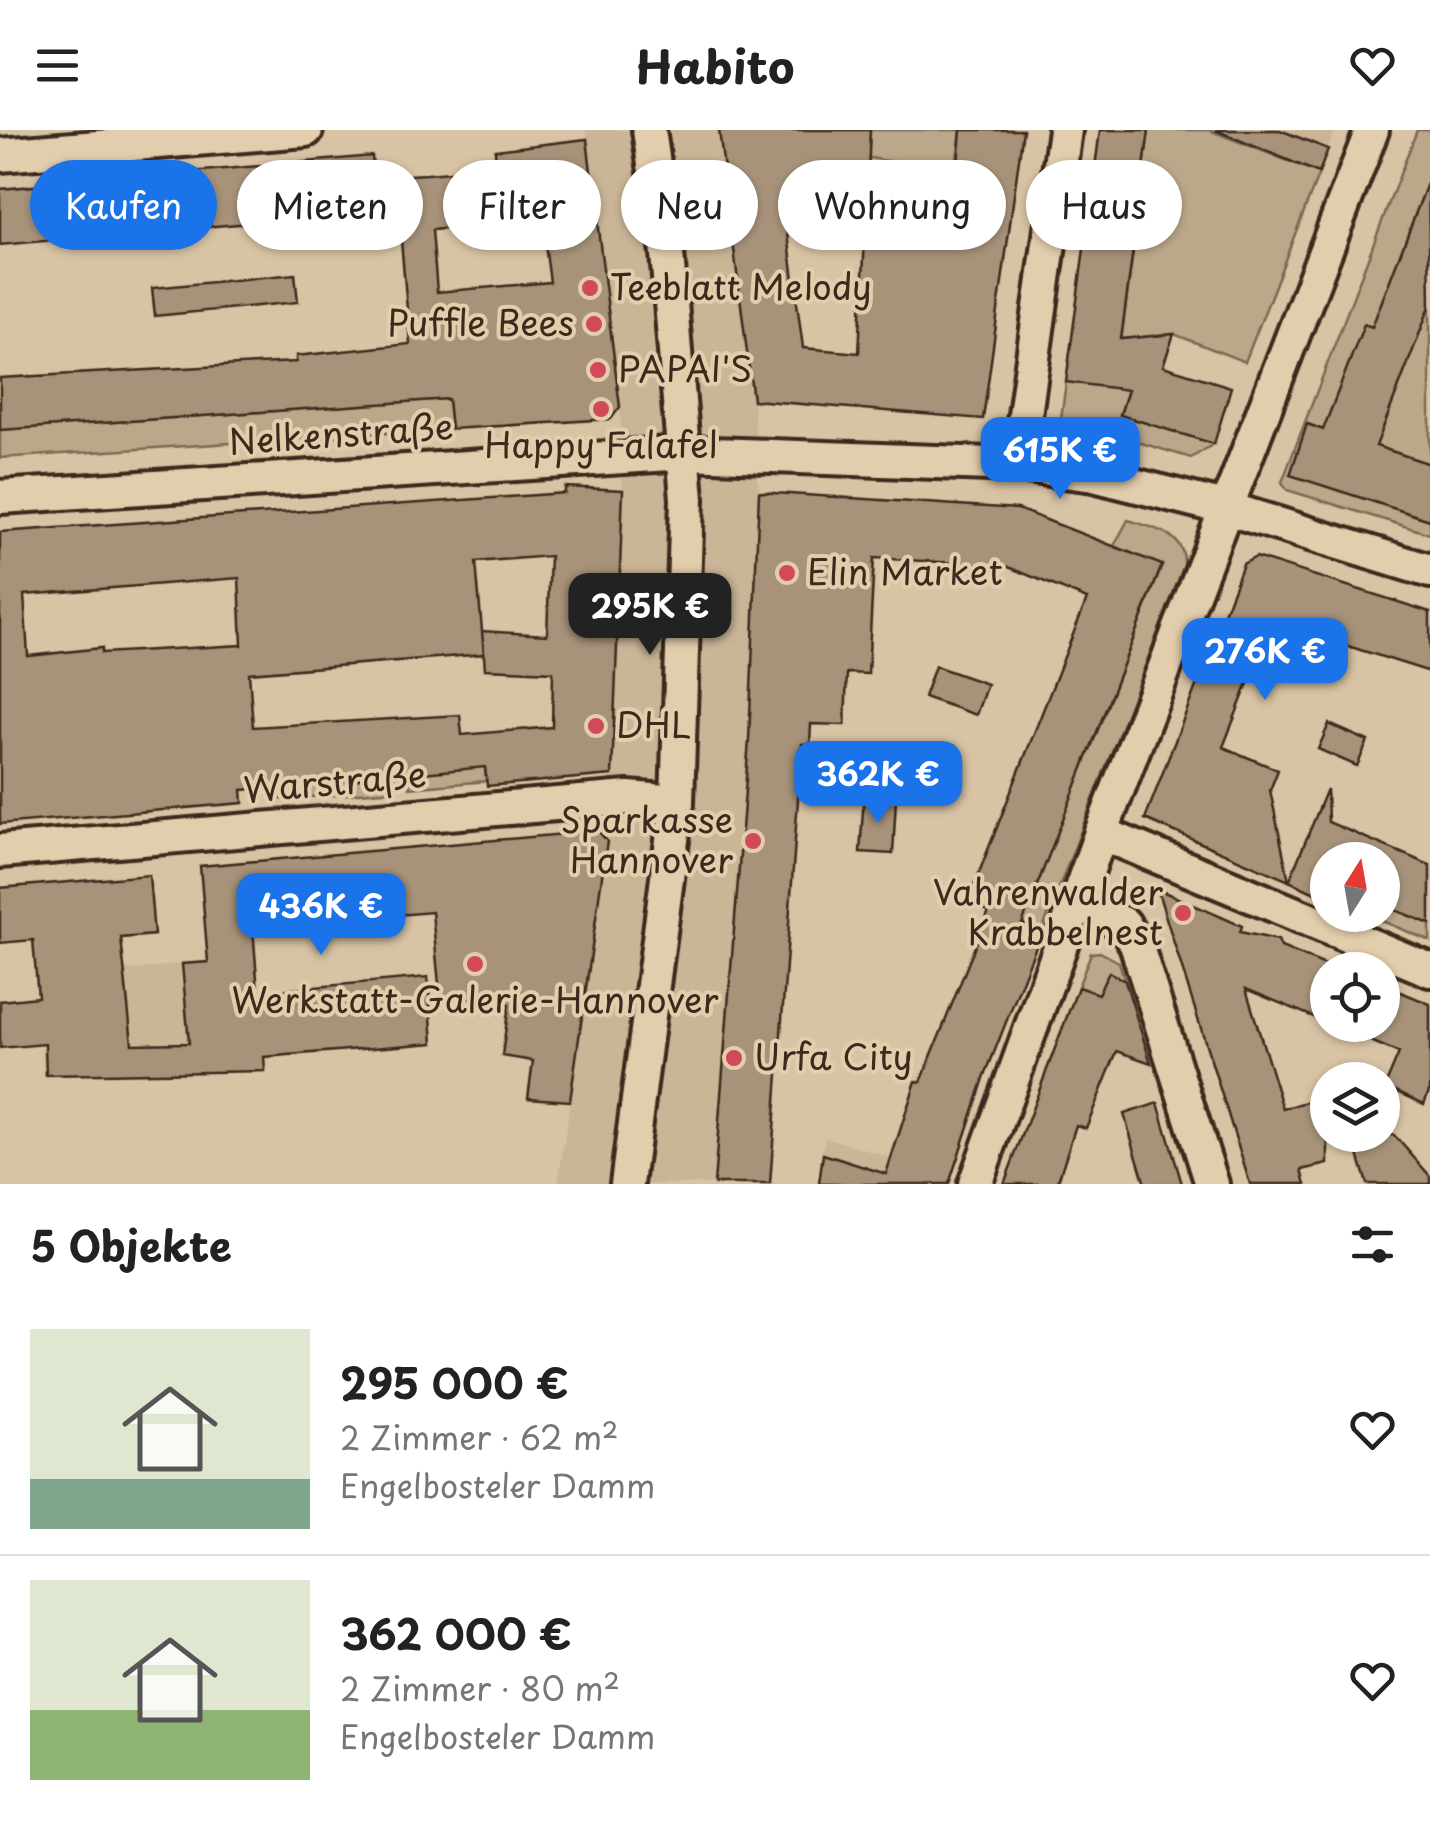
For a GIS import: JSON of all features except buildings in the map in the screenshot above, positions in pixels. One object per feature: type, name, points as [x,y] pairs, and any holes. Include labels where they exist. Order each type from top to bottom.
[{"type":"street","points":[[0,155],[306,130]]},
{"type":"street","points":[[627,1184],[676,802],[686,453],[667,253],[649,130]]},
{"type":"street","points":[[1018,465],[1065,130]]},
{"type":"street","points":[[976,1184],[1100,833],[1372,130]]},
{"type":"street","name":"Nelkenstraße","points":[[0,497],[686,453],[1018,465],[1094,475],[1228,509],[1430,572]]},
{"type":"street","name":"Warstraße","points":[[0,851],[628,798],[676,802]]},
{"type":"street","points":[[1100,833],[1430,970]]},
{"type":"street","points":[[1075,901],[1124,924],[1136,944],[1212,1184]]},
{"type":"shaded area","points":[[586,130],[719,130],[723,160],[621,160],[621,250],[734,250],[753,400],[759,492],[749,730],[714,1184],[558,1184],[607,841],[623,490],[620,407],[601,250],[601,160],[590,160]]},
{"type":"shaded area","points":[[865,130],[961,130],[957,160],[869,158]]},
{"type":"shaded area","points":[[1149,130],[1209,130],[1319,173],[1245,362],[1174,334],[1144,337],[1120,415],[1214,444],[1191,458],[1061,419],[1066,382],[1115,387],[1133,250],[1182,250],[1182,160],[1145,160]]},
{"type":"shaded area","points":[[1209,130],[1335,130],[1319,173]]},
{"type":"shaded area","points":[[1417,130],[1430,130],[1430,177],[1372,327],[1324,430],[1308,424],[1291,475],[1430,520],[1430,534],[1287,490],[1282,482]]},
{"type":"shaded area","points":[[1430,306],[1430,464],[1368,445],[1379,437]]},
{"type":"shaded area","points":[[448,399],[451,429],[0,458],[0,430]]},
{"type":"shaded area","points":[[1128,520],[1158,529],[1174,539],[1180,546],[1184,566],[1042,931],[1022,923],[1162,566],[1114,546]]},
{"type":"shaded area","points":[[485,766],[486,781],[410,788],[409,774]]},
{"type":"shaded area","points":[[394,776],[395,790],[273,800],[271,787]]},
{"type":"shaded area","points":[[1400,912],[1430,924],[1430,941],[1400,928]]},
{"type":"shaded area","points":[[1100,952],[1119,962],[1134,1008],[1078,987],[1091,953]]},
{"type":"shaded area","points":[[63,961],[65,978],[182,964],[192,1072],[44,1076],[35,964]]},
{"type":"shaded area","points":[[825,1137],[951,1177],[819,1184]]},
{"type":"place","name":"Teeblatt Melody","points":[[590,288]]},
{"type":"place","name":"Puffle Bees","points":[[594,324]]},
{"type":"place","name":"PAPAI'S","points":[[598,370]]},
{"type":"place","name":"Happy Falafel","points":[[601,409]]},
{"type":"place","name":"Elin Market","points":[[787,573]]},
{"type":"place","name":"DHL","points":[[596,726]]},
{"type":"place","name":"Sparkasse Hannover","points":[[753,841]]},
{"type":"place","name":"Vahrenwalder Krabbelnest","points":[[1183,913]]},
{"type":"place","name":"Werkstatt-Galerie-Hannover","points":[[475,964]]},
{"type":"place","name":"Urfa City","points":[[734,1058]]}]
